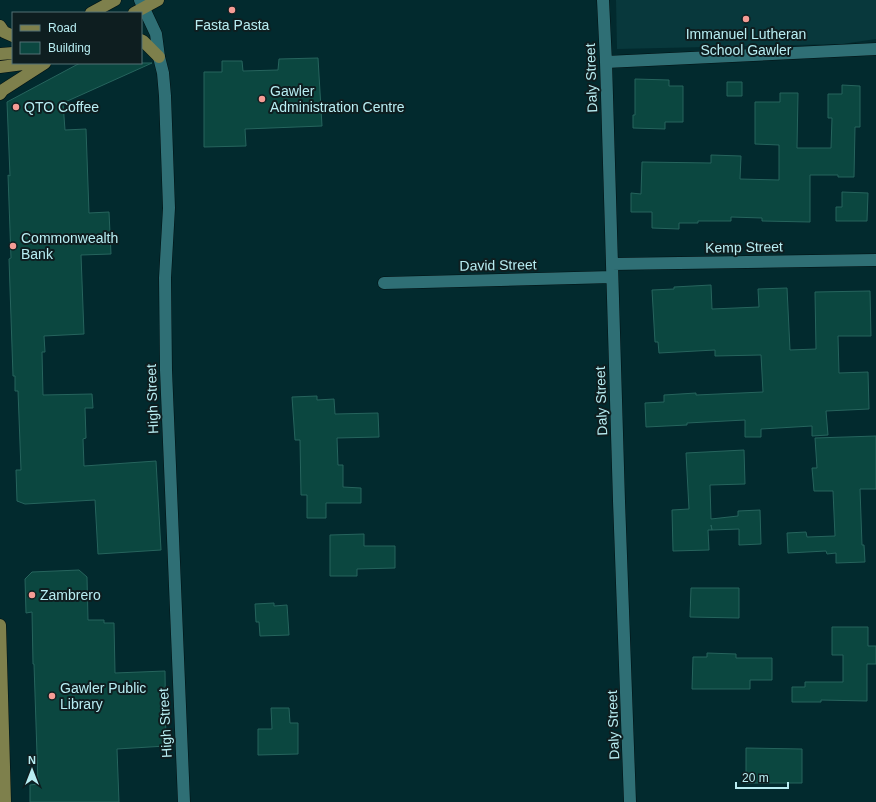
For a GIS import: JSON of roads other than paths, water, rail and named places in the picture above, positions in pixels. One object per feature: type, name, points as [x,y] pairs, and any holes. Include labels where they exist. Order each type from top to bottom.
[{"type":"main road","points":[[93,12],[115,0]]},
{"type":"main road","points":[[139,7],[158,0]]},
{"type":"main road","points":[[0,26],[4,32],[12,36]]},
{"type":"main road","points":[[142,40],[159,57]]},
{"type":"main road","points":[[0,54],[12,53]]},
{"type":"main road","points":[[0,67],[23,64]]},
{"type":"main road","points":[[0,94],[43,64]]},
{"type":"main road","points":[[0,625],[6,802]]},
{"type":"street","name":"Daly Street","points":[[603,0],[630,802]]},
{"type":"street","name":"High Street","points":[[139,7],[156,34],[163,73],[165,96],[169,208],[165,278],[166,370],[184,802]]},
{"type":"street","points":[[606,62],[876,49]]},
{"type":"street","name":"Kemp Street","points":[[612,264],[876,260]]},
{"type":"street","name":"David Street","points":[[384,283],[612,277]]},
{"type":"place","name":"Fasta Pasta","points":[[232,10]]},
{"type":"place","name":"Immanuel Lutheran School Gawler","points":[[746,19]]},
{"type":"place","name":"Gawler Administration Centre","points":[[262,99]]},
{"type":"place","name":"QTO Coffee","points":[[16,107]]},
{"type":"place","name":"Commonwealth Bank","points":[[13,246]]},
{"type":"place","name":"Zambrero","points":[[32,595]]},
{"type":"place","name":"Gawler Public Library","points":[[52,696]]}]
